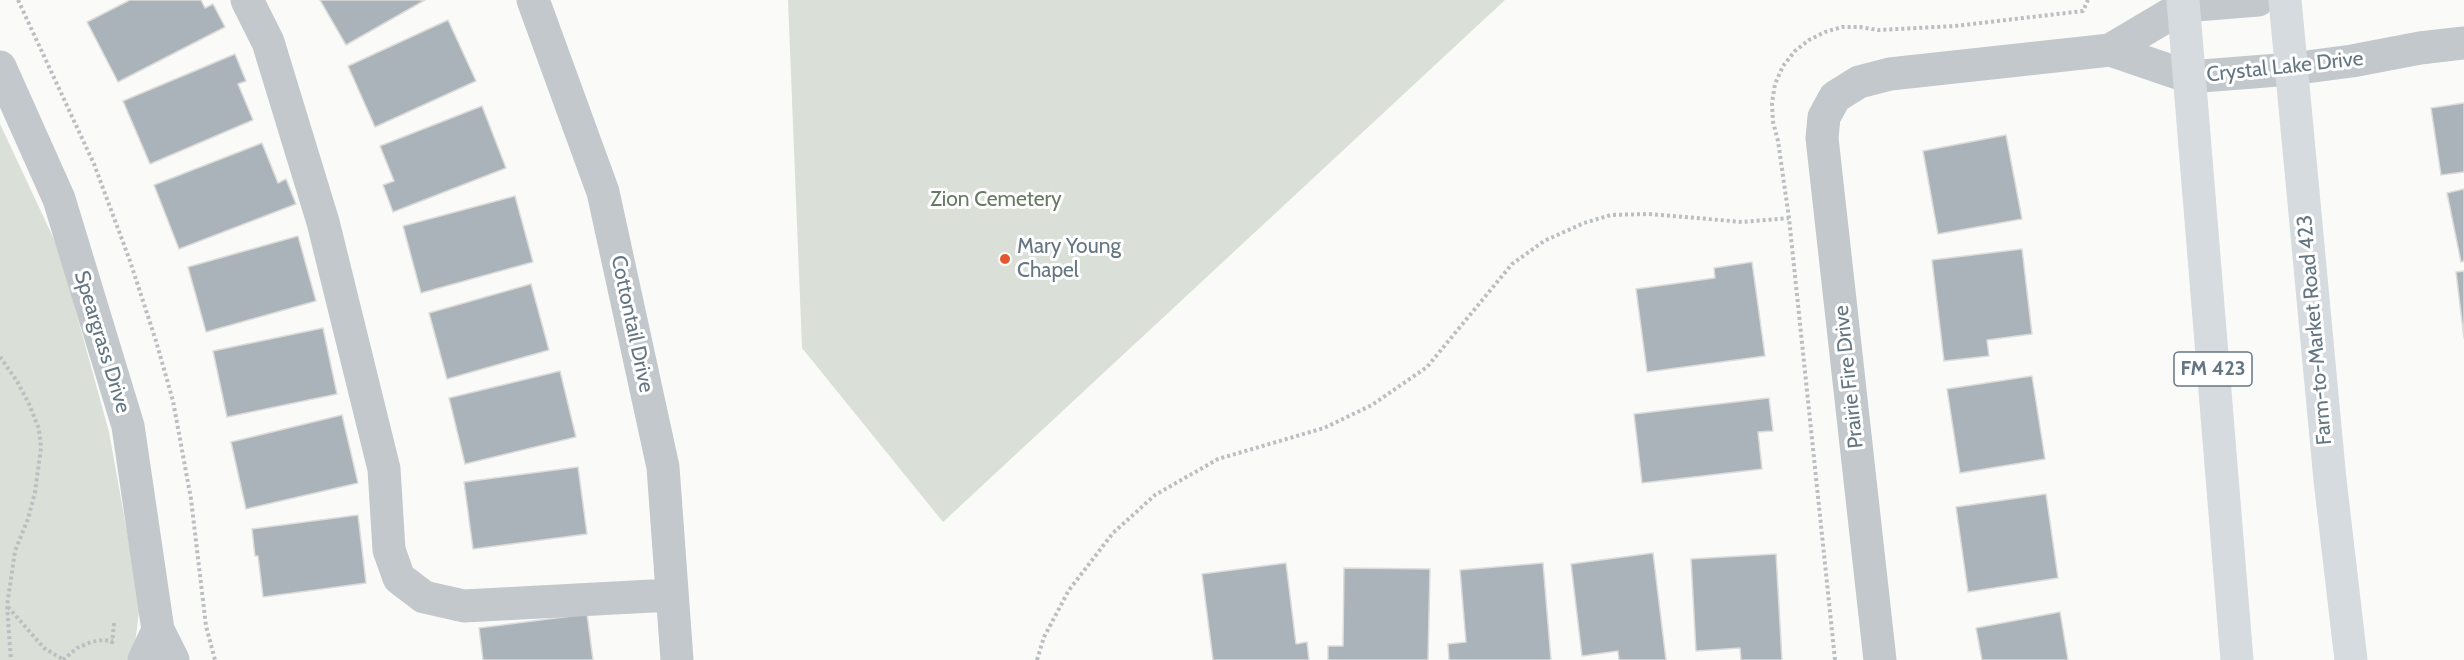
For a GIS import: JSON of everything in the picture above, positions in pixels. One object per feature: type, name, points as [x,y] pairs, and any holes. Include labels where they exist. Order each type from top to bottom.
[{"type":"main road","name":"Farm-to-Market Road 423","points":[[2285,0],[2330,480],[2351,660]]},
{"type":"main road","name":"FM 423","points":[[2184,3],[2237,660]]},
{"type":"street","points":[[247,0],[268,42],[323,222],[384,469],[389,550],[399,578],[424,597],[464,606],[671,595]]},
{"type":"street","name":"Cottontail Drive","points":[[533,0],[603,192],[663,467],[677,660]]},
{"type":"street","name":"Crystal Lake Drive","points":[[2110,50],[2184,3],[2258,0]]},
{"type":"street","name":"Crystal Lake Drive","points":[[1835,97],[1859,82],[1890,74],[2110,50],[2189,77],[2291,69],[2464,43]]},
{"type":"street","name":"Speargrass Drive","points":[[0,67],[59,199],[128,426],[158,630],[173,660]]},
{"type":"street","name":"Prairie Fire Drive","points":[[1835,97],[1824,117],[1822,138],[1880,660]]},
{"type":"street","points":[[131,651],[158,630]]},
{"type":"path","points":[[18,0],[94,164],[130,261],[156,341],[172,401],[191,499],[206,626],[215,660]]},
{"type":"path","points":[[1037,660],[1044,637],[1069,590],[1113,533],[1155,495],[1218,459],[1324,428],[1372,405],[1426,367],[1512,264],[1544,242],[1584,223],[1611,215],[1648,214],[1743,222],[1789,218]]},
{"type":"path","points":[[0,357],[17,381],[29,404],[39,429],[41,448],[35,492],[28,519],[15,551],[7,606],[11,660]]},
{"type":"path","points":[[7,606],[44,648],[63,660],[78,648],[103,640],[131,651]]},
{"type":"green space","name":"Zion Cemetery","points":[[788,0],[1505,0],[943,522],[802,348]]},
{"type":"green space","points":[[0,124],[59,250],[109,432],[140,604],[133,660],[0,660]]},
{"type":"building","points":[[130,0],[201,0],[205,8],[213,4],[225,27],[118,82],[87,22]]},
{"type":"building","points":[[320,0],[425,0],[346,45]]},
{"type":"building","points":[[448,20],[476,81],[375,127],[348,66]]},
{"type":"building","points":[[235,54],[246,81],[238,84],[253,120],[150,164],[123,101]]},
{"type":"building","points":[[2464,103],[2464,172],[2441,175],[2431,108]]},
{"type":"building","points":[[482,106],[506,168],[393,212],[383,185],[394,181],[380,146]]},
{"type":"building","points":[[2006,135],[2022,219],[1938,234],[1923,151]]},
{"type":"building","points":[[262,143],[278,183],[286,179],[296,204],[179,249],[154,185]]},
{"type":"building","points":[[2464,189],[2464,261],[2461,262],[2447,193]]},
{"type":"building","points":[[515,196],[533,262],[421,293],[403,226]]},
{"type":"building","points":[[298,236],[316,301],[206,332],[188,267]]},
{"type":"building","points":[[2022,249],[2032,334],[1987,340],[1989,356],[1944,361],[1932,260]]},
{"type":"building","points":[[1752,262],[1765,356],[1647,372],[1636,289],[1715,278],[1714,268]]},
{"type":"building","points":[[2464,271],[2464,338],[2456,272]]},
{"type":"building","points":[[531,284],[549,350],[447,379],[429,313]]},
{"type":"building","points":[[323,328],[337,394],[227,417],[213,351]]},
{"type":"building","points":[[560,371],[576,437],[465,464],[449,398]]},
{"type":"building","points":[[2032,376],[2045,459],[1960,473],[1947,389]]},
{"type":"building","points":[[1769,398],[1773,431],[1758,432],[1762,469],[1642,483],[1634,414]]},
{"type":"building","points":[[342,415],[358,483],[246,509],[231,442]]},
{"type":"building","points":[[578,467],[587,534],[473,549],[464,482]]},
{"type":"building","points":[[2046,494],[2058,578],[1968,592],[1956,507]]},
{"type":"building","points":[[358,515],[366,583],[263,597],[252,529]]},
{"type":"building","points":[[1653,553],[1666,660],[1619,660],[1618,651],[1582,656],[1571,564]]},
{"type":"building","points":[[1776,554],[1782,660],[1741,660],[1740,648],[1696,651],[1691,559]]},
{"type":"building","points":[[1286,563],[1296,644],[1307,642],[1309,660],[1213,660],[1202,574]]},
{"type":"building","points":[[1543,563],[1551,660],[1449,660],[1448,644],[1466,642],[1460,570]]},
{"type":"building","points":[[1344,568],[1430,569],[1428,660],[1328,660],[1328,646],[1343,646]]},
{"type":"building","points":[[2060,612],[2068,660],[1982,660],[1976,628]]},
{"type":"building","points":[[587,614],[593,660],[483,660],[479,628]]},
{"type":"place","name":"Mary Young Chapel","points":[[1005,259]]}]
